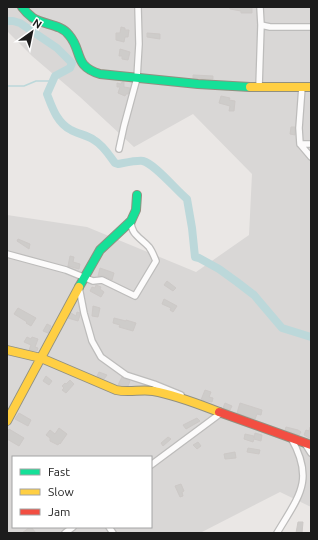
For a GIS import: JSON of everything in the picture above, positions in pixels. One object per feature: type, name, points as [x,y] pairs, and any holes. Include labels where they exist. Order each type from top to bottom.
[{"type":"street","points":[[22,7],[27,14],[38,21],[63,29],[70,35],[83,64],[89,70],[100,74],[198,84],[259,87],[311,87]]},
{"type":"street","points":[[119,150],[137,78],[139,44],[138,7]]},
{"type":"street","points":[[259,87],[261,25],[260,7]]},
{"type":"street","points":[[261,25],[270,27],[311,27]]},
{"type":"street","points":[[302,87],[299,128],[300,144],[311,157]]},
{"type":"street","points":[[300,144],[311,144]]},
{"type":"street","points":[[7,254],[66,270],[93,281],[102,280],[135,296],[156,261],[150,248],[134,233],[131,228],[131,221],[136,210],[137,195]]},
{"type":"street","points":[[7,421],[100,250],[131,221]]},
{"type":"street","points":[[79,287],[84,313],[92,341],[101,356],[126,375],[154,384],[182,396],[191,402]]},
{"type":"street","points":[[7,350],[41,358],[116,390],[124,392],[152,391],[191,402],[308,444],[311,453]]},
{"type":"street","points":[[152,464],[221,413]]},
{"type":"street","points":[[277,533],[300,493],[304,473],[301,460],[290,438]]},
{"type":"shaded area","points":[[7,7],[311,7],[311,507],[280,492],[200,533],[7,533],[7,215],[87,227],[196,272],[249,235],[252,174],[193,114],[134,147],[80,97],[32,56],[7,31]]},
{"type":"building","points":[[230,7],[252,7],[252,13],[241,13],[241,11],[230,9]]},
{"type":"building","points":[[121,27],[125,28],[125,30],[129,30],[128,37],[125,37],[124,42],[116,40],[116,33],[120,33]]},
{"type":"building","points":[[147,33],[160,34],[160,39],[147,37]]},
{"type":"building","points":[[120,49],[130,52],[128,60],[122,59],[122,56],[119,56]]},
{"type":"building","points":[[193,75],[213,76],[213,79],[193,78]]},
{"type":"building","points":[[124,82],[124,87],[130,88],[128,94],[125,96],[118,93],[120,87],[117,87],[117,83],[121,84]]},
{"type":"building","points":[[221,96],[235,101],[234,111],[229,111],[230,106],[219,103]]},
{"type":"building","points":[[291,127],[295,127],[295,135],[290,134]]},
{"type":"building","points":[[18,239],[30,244],[29,249],[17,241]]},
{"type":"building","points":[[70,256],[74,257],[73,262],[80,264],[79,269],[68,266]]},
{"type":"building","points":[[100,268],[114,273],[112,280],[103,276],[98,276]]},
{"type":"building","points":[[167,281],[176,288],[173,291],[164,285]]},
{"type":"building","points":[[96,285],[101,287],[100,289],[104,292],[101,297],[90,291],[92,287],[95,288]]},
{"type":"building","points":[[164,299],[177,306],[173,312],[170,310],[171,308],[162,304]]},
{"type":"building","points":[[93,306],[100,308],[98,317],[92,316]]},
{"type":"building","points":[[18,308],[36,318],[31,326],[14,314]]},
{"type":"building","points":[[77,312],[80,313],[78,321],[68,318],[71,313],[76,316]]},
{"type":"building","points":[[114,318],[136,323],[133,331],[119,327],[120,325],[113,323]]},
{"type":"building","points":[[47,324],[51,326],[48,333],[43,331]]},
{"type":"building","points":[[27,337],[31,339],[32,337],[38,339],[35,347],[38,348],[37,351],[29,350],[31,345],[24,342]]},
{"type":"building","points":[[99,372],[107,375],[104,379],[97,376]]},
{"type":"building","points":[[46,376],[52,381],[49,385],[43,381]]},
{"type":"building","points":[[122,377],[130,381],[128,386],[118,385]]},
{"type":"building","points":[[70,380],[74,384],[66,393],[62,390],[64,388],[62,386]]},
{"type":"building","points":[[205,390],[211,392],[209,397],[213,398],[212,402],[201,400]]},
{"type":"building","points":[[225,403],[232,406],[230,410],[223,408]]},
{"type":"building","points":[[240,403],[262,410],[261,415],[257,414],[255,419],[237,413]]},
{"type":"building","points":[[19,413],[31,420],[28,426],[15,419]]},
{"type":"building","points":[[197,418],[200,421],[186,429],[183,425]]},
{"type":"building","points":[[286,427],[301,432],[299,435],[285,430]]},
{"type":"building","points":[[310,427],[311,439],[304,435],[306,430],[309,431]]},
{"type":"building","points":[[59,428],[67,434],[58,445],[50,441],[50,438],[46,435],[50,430],[55,434]]},
{"type":"building","points":[[9,429],[24,438],[19,446],[7,439],[7,432]]},
{"type":"building","points":[[255,433],[262,435],[261,441],[254,439],[253,442],[244,439],[245,434],[254,436],[254,438]]},
{"type":"building","points":[[168,437],[171,439],[163,446],[161,443]]},
{"type":"building","points":[[198,442],[201,446],[197,449],[193,445]]},
{"type":"building","points":[[248,448],[260,450],[259,454],[247,452]]},
{"type":"building","points":[[235,452],[236,458],[225,459],[224,454]]},
{"type":"building","points":[[181,484],[184,491],[182,492],[183,496],[180,497],[175,486]]},
{"type":"building","points":[[298,522],[303,522],[302,533],[296,533]]},
{"type":"building","points":[[29,528],[32,528],[36,533],[22,533]]},
{"type":"waterway","points":[[7,21],[20,23],[57,48],[72,63],[70,68],[55,76],[47,94],[62,123],[71,130],[97,142],[106,150],[115,163],[118,164],[143,161],[159,172],[187,199],[195,257],[219,269],[254,295],[282,328],[311,337]]},
{"type":"waterway","points":[[7,86],[24,86],[36,81],[52,81]]},
{"type":"traffic: fast","points":[[22,7],[33,18],[66,31],[73,41],[82,62],[91,71],[100,74],[198,84],[250,87]]},
{"type":"traffic: fast","points":[[79,287],[100,250],[131,221],[136,210],[137,195]]},
{"type":"traffic: slow","points":[[250,87],[311,87]]},
{"type":"traffic: slow","points":[[7,421],[79,287]]},
{"type":"traffic: slow","points":[[7,350],[41,358],[116,390],[162,393],[187,400],[219,412]]},
{"type":"traffic: jam","points":[[219,412],[311,445]]}]
